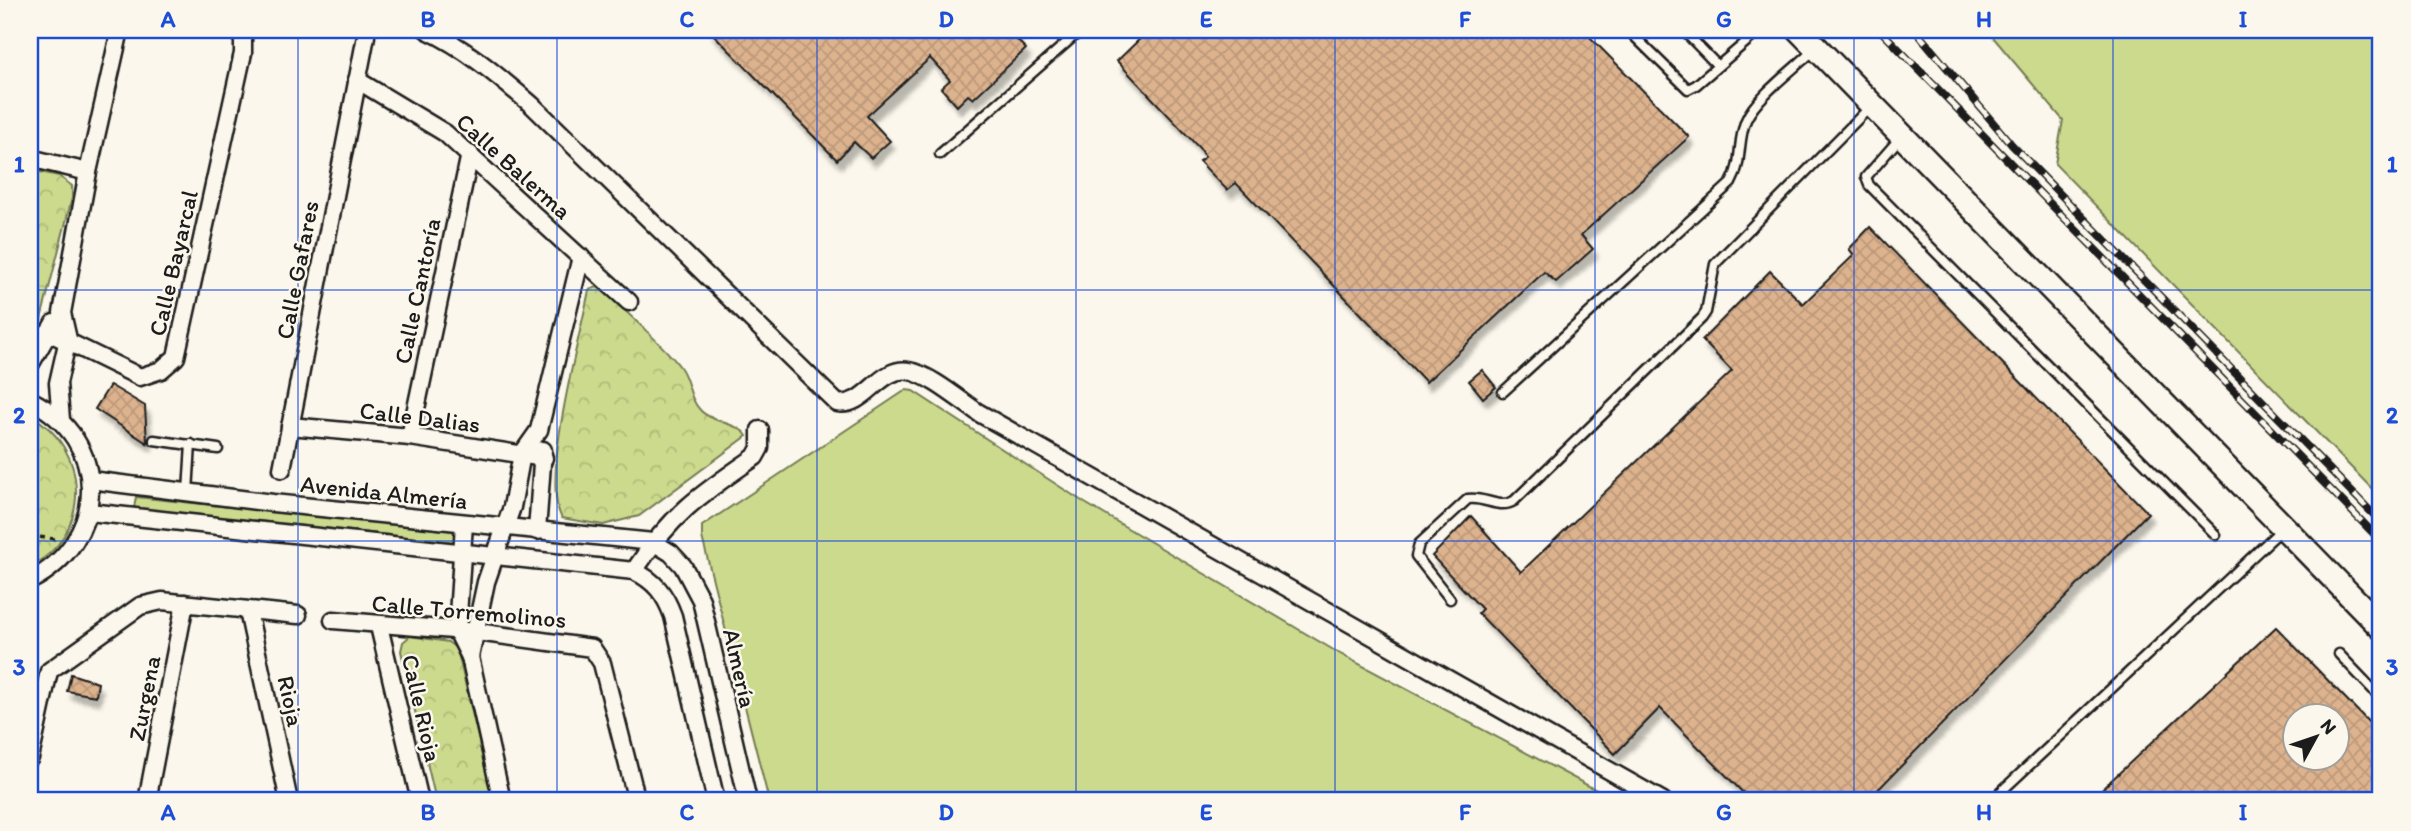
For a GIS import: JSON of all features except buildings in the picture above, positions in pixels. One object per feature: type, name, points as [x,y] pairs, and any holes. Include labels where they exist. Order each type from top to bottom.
[{"type":"street","points":[[61,420],[58,383],[68,339],[62,313],[88,172],[120,30]]},
{"type":"street","points":[[427,30],[446,39],[492,71],[532,105],[837,403],[856,400],[891,373],[900,370],[919,374],[979,413],[1663,801]]},
{"type":"street","points":[[1799,30],[2381,627]]},
{"type":"street","name":"Calle Bayarcal","points":[[48,332],[68,339],[140,377],[161,370],[176,357],[243,54],[238,34]]},
{"type":"street","name":"Calle Gafares","points":[[282,469],[366,36]]},
{"type":"street","name":"Calle Balerma","points":[[357,80],[445,133],[629,302]]},
{"type":"street","name":"Calle Cantoría","points":[[410,437],[470,154]]},
{"type":"street","points":[[30,158],[88,172]]},
{"type":"street","points":[[470,657],[482,596],[517,489],[522,454],[539,430],[581,257]]},
{"type":"street","points":[[30,365],[62,313]]},
{"type":"street","points":[[30,400],[61,420],[75,437],[85,458],[90,480],[89,512],[76,544],[52,570],[30,581]]},
{"type":"street","name":"Calle Dalias","points":[[290,426],[410,437],[544,458]]},
{"type":"street","points":[[537,531],[544,458],[539,430]]},
{"type":"street","points":[[634,571],[653,542],[689,503],[755,457],[760,448],[760,430]]},
{"type":"street","name":"Avenida Almería","points":[[90,480],[464,524],[653,542],[671,553]]},
{"type":"street","points":[[89,512],[634,571],[648,578],[660,589],[673,616],[716,801]]},
{"type":"street","points":[[464,524],[457,631],[470,657],[502,801]]},
{"type":"street","name":"Almería","points":[[671,553],[694,583],[701,600],[748,801]]},
{"type":"street","points":[[30,758],[45,680],[57,664],[140,606],[162,601],[298,615]]},
{"type":"street","name":"Zurgena","points":[[148,801],[185,603]]},
{"type":"street","name":"Rioja","points":[[248,611],[289,801]]},
{"type":"street","name":"Calle Torremolinos","points":[[333,621],[477,632],[586,645],[597,654],[637,801]]},
{"type":"street","name":"Calle Rioja","points":[[379,626],[420,801]]},
{"type":"lane","points":[[940,154],[1081,30]]},
{"type":"lane","points":[[1628,30],[1688,89],[1760,30]]},
{"type":"lane","points":[[1683,30],[1718,66]]},
{"type":"lane","points":[[1503,391],[1731,183],[1741,161],[1742,135],[1750,111],[1816,47]]},
{"type":"lane","points":[[1450,599],[1416,556],[1419,544],[1468,499],[1508,505],[1524,492],[1702,318],[1706,312],[1715,264],[1872,105]]},
{"type":"lane","points":[[1902,136],[1866,177],[1869,185],[2216,535]]},
{"type":"lane","points":[[154,440],[218,449]]},
{"type":"lane","points":[[188,492],[191,444]]},
{"type":"lane","points":[[1991,801],[2284,527]]},
{"type":"lane","points":[[2339,654],[2381,698]]},
{"type":"path","points":[[30,536],[59,539],[53,545]]},
{"type":"green space","points":[[1987,30],[2381,30],[2381,498],[2055,164],[2063,120]]},
{"type":"green space","points":[[30,170],[59,176],[72,186],[72,198],[40,323],[30,345]]},
{"type":"green space","points":[[597,287],[674,359],[701,411],[738,428],[747,436],[639,516],[603,525],[562,518],[556,500],[558,444],[563,410],[589,290]]},
{"type":"green space","points":[[906,390],[913,391],[1085,503],[1342,655],[1617,801],[769,801],[702,537],[702,526]]},
{"type":"green space","points":[[30,415],[50,429],[64,448],[73,469],[76,491],[74,513],[65,534],[51,553],[30,567]]},
{"type":"green space","points":[[136,497],[456,531],[455,542],[134,508]]},
{"type":"green space","points":[[410,636],[448,642],[457,649],[493,801],[436,801],[401,651],[403,642]]},
{"type":"railway","points":[[1880,30],[2381,541]]},
{"type":"railway","points":[[1915,30],[2012,145],[2381,522]]}]
